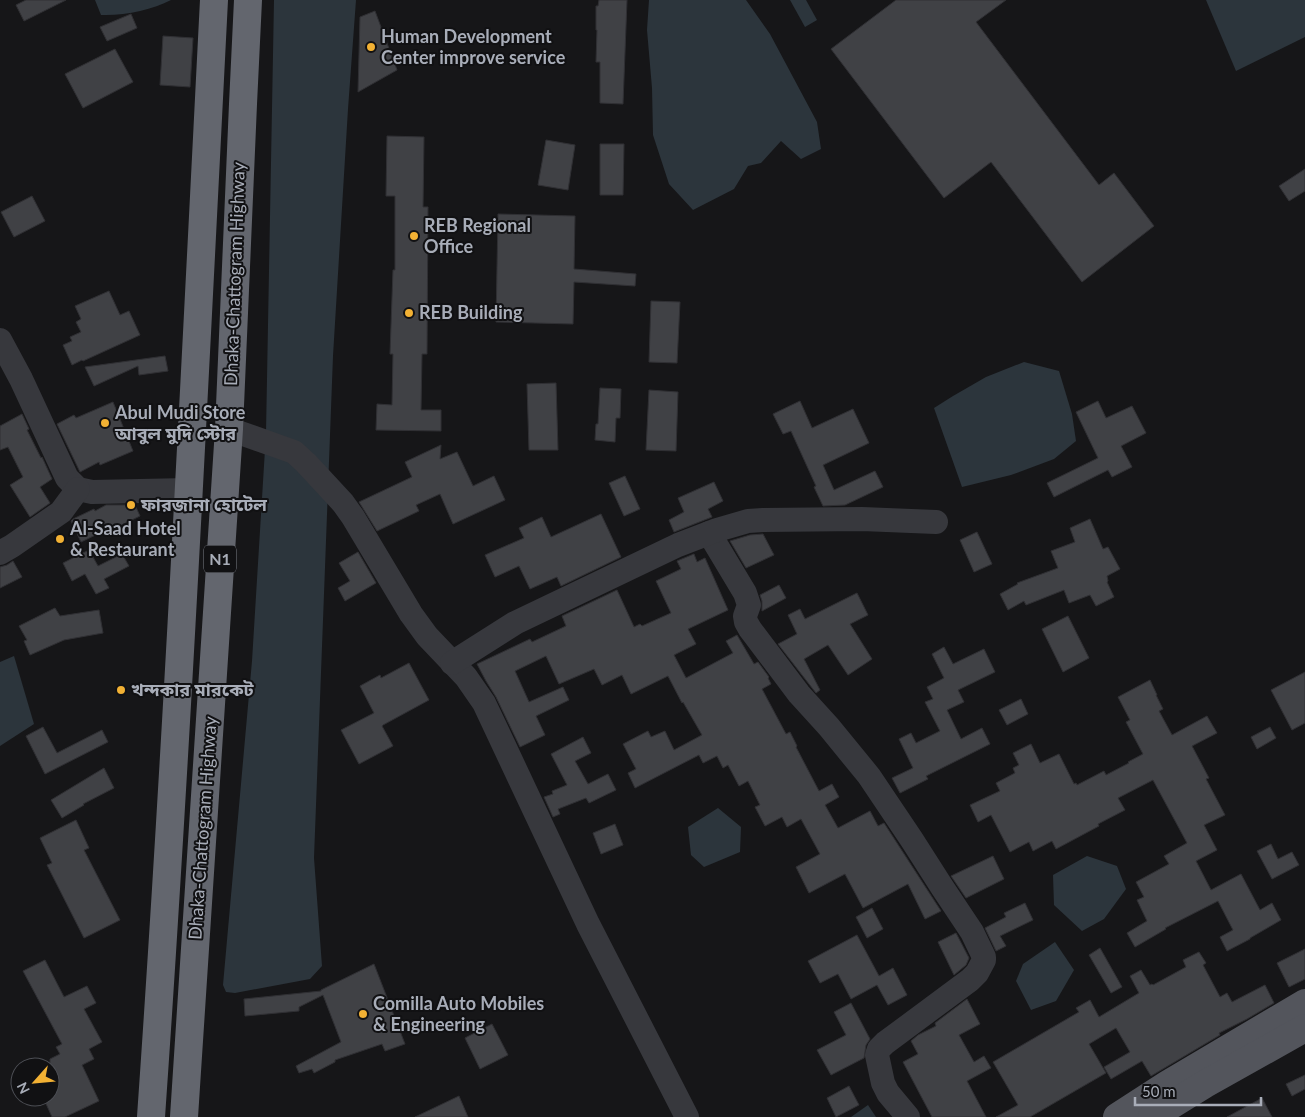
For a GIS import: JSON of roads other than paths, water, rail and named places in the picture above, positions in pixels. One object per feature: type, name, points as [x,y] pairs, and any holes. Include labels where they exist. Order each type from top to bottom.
[{"type":"highway","name":"Dhaka-Chattogram Highway","points":[[151,1117],[188,490],[214,0]]},
{"type":"highway","name":"Dhaka-Chattogram Highway","points":[[184,1117],[229,422],[248,0]]},
{"type":"highway","points":[[192,414],[229,422]]},
{"type":"main road","points":[[1117,1117],[1168,1084],[1305,1003]]},
{"type":"main road","points":[[1152,1117],[1205,1084],[1305,1028]]},
{"type":"street","points":[[0,340],[21,379],[67,478],[78,489],[92,492],[188,490]]},
{"type":"street","points":[[229,422],[294,452],[306,463],[353,517],[411,614],[427,636],[466,677],[484,702],[588,924],[687,1117]]},
{"type":"street","points":[[0,553],[61,512],[78,489]]},
{"type":"street","points":[[452,662],[515,622],[678,545],[708,533],[748,521],[862,519],[936,522]]},
{"type":"street","points":[[708,533],[745,593],[749,606],[745,616],[750,629],[799,694],[869,776],[972,932],[984,958],[982,966],[970,980],[885,1042],[879,1049],[877,1055],[883,1083],[888,1093],[908,1117]]},
{"type":"place","name":"Human Development Center improve service","points":[[371,47]]},
{"type":"place","name":"REB Regional Office","points":[[414,236]]},
{"type":"place","name":"REB Building","points":[[409,313]]},
{"type":"place","name":"Abul Mudi Store আবুল মুদি স্টোর","points":[[105,423]]},
{"type":"place","name":"ফারজানা হোটেল","points":[[131,505]]},
{"type":"place","name":"Al-Saad Hotel & Restaurant","points":[[60,539]]},
{"type":"place","name":"খন্দকার মারকেট","points":[[121,690]]},
{"type":"place","name":"Comilla Auto Mobiles & Engineering","points":[[363,1014]]}]
